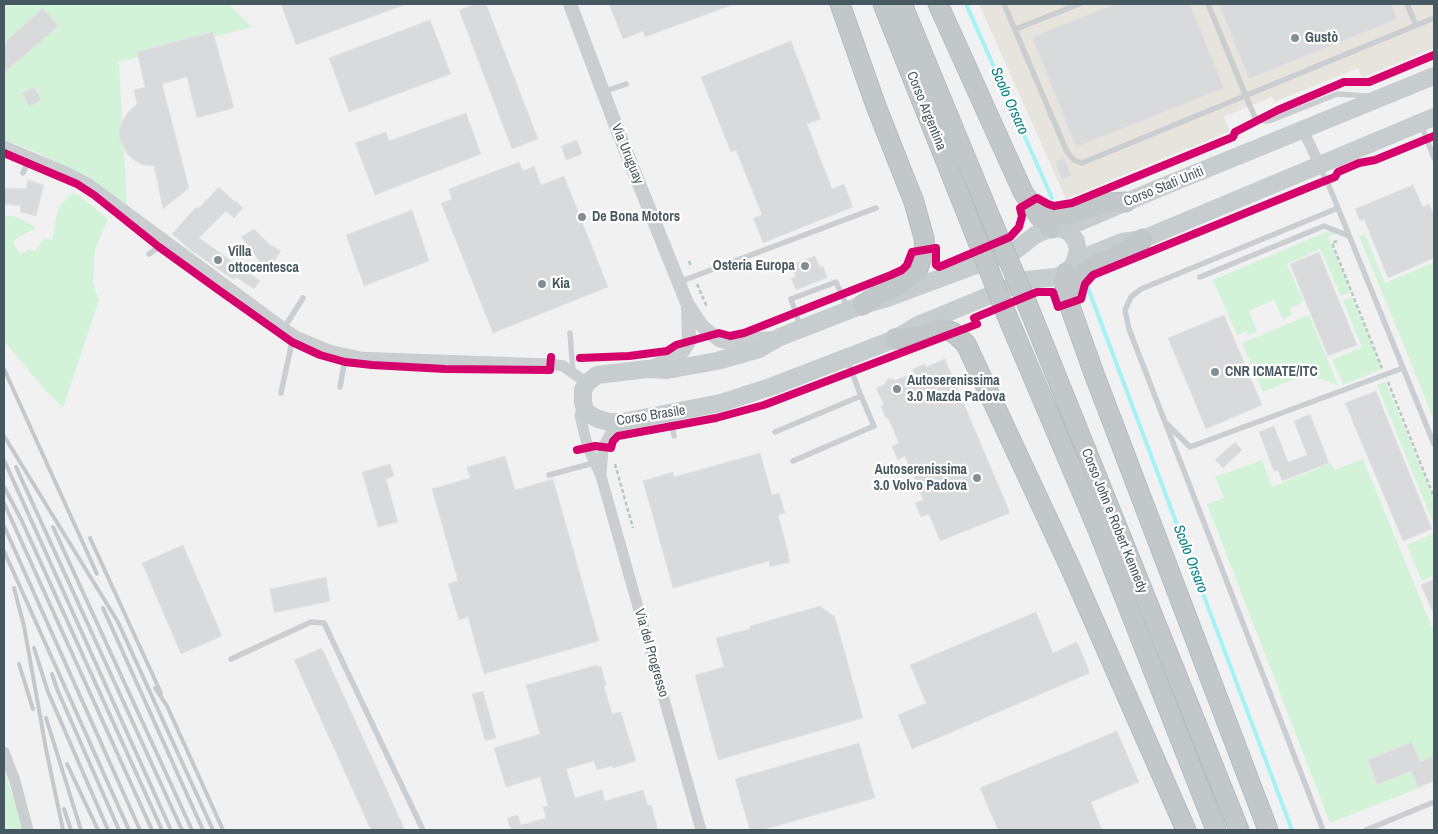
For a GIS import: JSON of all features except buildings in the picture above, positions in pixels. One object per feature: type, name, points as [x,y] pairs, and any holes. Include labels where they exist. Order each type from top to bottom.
[{"type":"highway","points":[[840,4],[876,106],[914,202],[924,238],[925,250],[917,271],[897,287],[855,308]]},
{"type":"highway","name":"Corso Argentina","points":[[883,4],[969,219]]},
{"type":"highway","name":"Corso Argentina","points":[[902,4],[988,212]]},
{"type":"highway","points":[[938,4],[1031,206],[1050,231]]},
{"type":"highway","points":[[1031,206],[1055,214],[1068,215],[1108,203],[1126,202]]},
{"type":"highway","name":"Corso John e Robert Kennedy","points":[[988,212],[1026,301],[1239,830]]},
{"type":"highway","name":"Corso John e Robert Kennedy","points":[[969,219],[1005,311],[1098,530],[1216,830]]},
{"type":"highway","points":[[1067,298],[1078,278],[1093,266],[1123,252],[1143,239]]},
{"type":"highway","points":[[1070,268],[1064,280],[1067,298],[1268,830]]},
{"type":"highway","points":[[895,338],[919,336],[939,329],[954,333],[966,344],[1067,560],[1186,830]]},
{"type":"main road","name":"Corso Stati Uniti","points":[[855,308],[1016,250],[1050,231],[1126,202],[1434,76]]},
{"type":"main road","points":[[1070,268],[1087,256],[1122,242],[1143,239],[1427,120]]},
{"type":"main road","points":[[1050,231],[1070,233],[1076,241],[1078,251],[1070,268]]},
{"type":"main road","name":"Corso Brasile","points":[[583,403],[587,413],[598,419],[609,422],[622,422],[729,401],[846,358],[895,338],[918,325],[1027,280],[1048,279],[1070,268]]},
{"type":"main road","points":[[583,403],[583,390],[580,378],[648,369],[667,370],[717,361],[759,349],[780,337],[855,308]]},
{"type":"street","name":"Via Uruguay","points":[[570,4],[687,303],[702,326],[720,340],[742,343],[756,339],[780,337]]},
{"type":"street","points":[[1303,130],[1319,164]]},
{"type":"street","points":[[4,146],[66,172],[89,184],[284,328],[296,336],[332,351],[360,357],[406,360],[551,364],[563,366],[580,378]]},
{"type":"street","name":"Via Uruguay","points":[[648,369],[674,358],[683,351],[689,342],[687,303]]},
{"type":"street","name":"Via del Progresso","points":[[583,403],[580,416],[588,448],[598,462],[701,830]]},
{"type":"street","points":[[598,462],[607,440],[622,422]]},
{"type":"street","points":[[4,752],[15,781],[28,830]]},
{"type":"lane","points":[[1004,4],[1067,152],[1074,160],[1082,163],[1434,18]]},
{"type":"lane","points":[[1016,29],[1079,4]]},
{"type":"lane","points":[[1208,4],[1254,115],[1258,120],[1268,122],[1338,94],[1383,97]]},
{"type":"lane","points":[[1408,4],[1416,25]]},
{"type":"lane","points":[[603,92],[626,84]]},
{"type":"lane","points":[[1427,120],[1434,158]]},
{"type":"lane","points":[[23,173],[30,158]]},
{"type":"lane","points":[[1319,164],[1434,444]]},
{"type":"lane","points":[[679,282],[876,208]]},
{"type":"lane","points":[[1323,830],[1129,329],[1125,310],[1131,297],[1141,289],[1338,208]]},
{"type":"lane","points":[[1200,277],[1324,226],[1349,236]]},
{"type":"lane","points":[[149,254],[159,247],[162,238]]},
{"type":"lane","points":[[801,329],[791,299],[836,282],[855,308]]},
{"type":"lane","points":[[284,328],[302,298]]},
{"type":"lane","points":[[570,333],[580,378]]},
{"type":"lane","points":[[281,393],[292,342],[296,336]]},
{"type":"lane","points":[[340,387],[346,354]]},
{"type":"lane","points":[[793,461],[874,426],[846,358]]},
{"type":"lane","points":[[1165,422],[1190,446],[1402,368]]},
{"type":"lane","points":[[775,432],[861,396]]},
{"type":"lane","points":[[669,414],[674,436]]},
{"type":"lane","points":[[549,475],[598,462]]},
{"type":"lane","points":[[230,659],[311,622],[324,623],[423,830]]},
{"type":"lane","points":[[1366,830],[1434,802]]},
{"type":"path","points":[[1349,236],[1332,243],[1434,496]]},
{"type":"path","points":[[689,261],[708,311]]},
{"type":"path","points":[[613,456],[633,528]]},
{"type":"shaded area","points":[[979,4],[1434,4],[1434,48],[1362,78],[1358,68],[1275,102],[1272,97],[1224,117],[1230,131],[1066,199]]},
{"type":"green space","points":[[4,4],[229,4],[252,27],[119,62],[127,205],[90,179],[40,154],[4,140]]},
{"type":"green space","points":[[72,193],[81,197],[108,219],[95,250],[93,283],[99,300],[63,408],[45,390],[4,341],[4,216],[14,216],[36,229],[13,241],[20,255],[28,249],[35,251],[44,238],[52,240],[58,208]]},
{"type":"green space","points":[[1335,228],[1337,233],[1328,237],[1351,292],[1341,296],[1320,249],[1287,264],[1304,302],[1289,308],[1292,315],[1283,319],[1274,300],[1249,311],[1257,331],[1248,335],[1246,331],[1237,335],[1213,280]]},
{"type":"green space","points":[[1365,234],[1385,283],[1434,262],[1434,420],[1359,236]]},
{"type":"green space","points":[[1352,297],[1382,369],[1343,385],[1332,360],[1362,347],[1343,301]]},
{"type":"green space","points":[[1309,315],[1338,385],[1309,375],[1263,392],[1242,343]]},
{"type":"green space","points":[[1385,381],[1434,500],[1434,525],[1377,385]]},
{"type":"green space","points":[[1363,459],[1434,632],[1434,782],[1330,823],[1207,504],[1224,498],[1215,477],[1262,460],[1272,487],[1331,463],[1334,470]]},
{"type":"green space","points":[[1434,533],[1434,576],[1422,581],[1407,545]]},
{"type":"green space","points":[[4,769],[24,830],[5,830]]},
{"type":"waterway","name":"Scolo Orsaro","points":[[966,4],[1052,198]]},
{"type":"waterway","name":"Scolo Orsaro","points":[[1088,288],[1292,830]]},
{"type":"railway","points":[[4,369],[97,574]]},
{"type":"railway","points":[[4,436],[118,622],[213,830]]},
{"type":"railway","points":[[4,460],[171,830]]},
{"type":"railway","points":[[16,467],[182,830]]},
{"type":"railway","points":[[4,487],[21,519],[162,830]]},
{"type":"railway","points":[[4,503],[152,830]]},
{"type":"railway","points":[[4,526],[140,830]]},
{"type":"railway","points":[[53,527],[192,830]]},
{"type":"railway","points":[[90,538],[161,693]]},
{"type":"railway","points":[[4,551],[129,830]]},
{"type":"railway","points":[[14,588],[24,626],[63,830]]},
{"type":"railway","points":[[103,608],[203,830]]},
{"type":"railway","points":[[34,648],[48,692],[108,830]]},
{"type":"railway","points":[[19,664],[33,709]]},
{"type":"railway","points":[[52,674],[119,830]]},
{"type":"railway","points":[[155,688],[167,706],[223,830]]},
{"type":"railway","points":[[46,718],[81,830]]},
{"type":"railway","points":[[67,764],[98,830]]},
{"type":"railway","points":[[64,809],[71,830]]},
{"type":"cycle path","points":[[580,358],[629,356],[667,351],[676,345],[719,333],[730,336],[744,333],[902,270],[907,265],[912,252],[936,248],[936,265],[939,267],[1010,237],[1019,227],[1022,216],[1020,208],[1037,198],[1054,206],[1072,203],[1233,137],[1235,132],[1278,110],[1344,82],[1369,82],[1434,55]]},
{"type":"cycle path","points":[[577,450],[595,446],[611,448],[613,441],[618,436],[716,418],[764,405],[977,324],[974,318],[1037,292],[1053,292],[1058,307],[1081,299],[1085,284],[1093,275],[1335,177],[1338,172],[1359,163],[1375,160],[1434,136]]},
{"type":"cycle path","points":[[4,153],[77,184],[94,195],[159,247],[292,342],[320,355],[345,362],[372,365],[445,369],[550,370],[551,357]]},
{"type":"place","name":"Gustò","points":[[1295,38]]},
{"type":"place","name":"De Bona Motors","points":[[582,217]]},
{"type":"place","name":"Villa ottocentesca","points":[[218,260]]},
{"type":"place","name":"Osteria Europa","points":[[805,266]]},
{"type":"place","name":"Kia","points":[[542,284]]},
{"type":"place","name":"CNR ICMATE/ITC","points":[[1215,372]]},
{"type":"place","name":"Autoserenissima 3.0 Mazda Padova","points":[[897,389]]},
{"type":"place","name":"Autoserenissima 3.0 Volvo Padova","points":[[977,478]]}]
